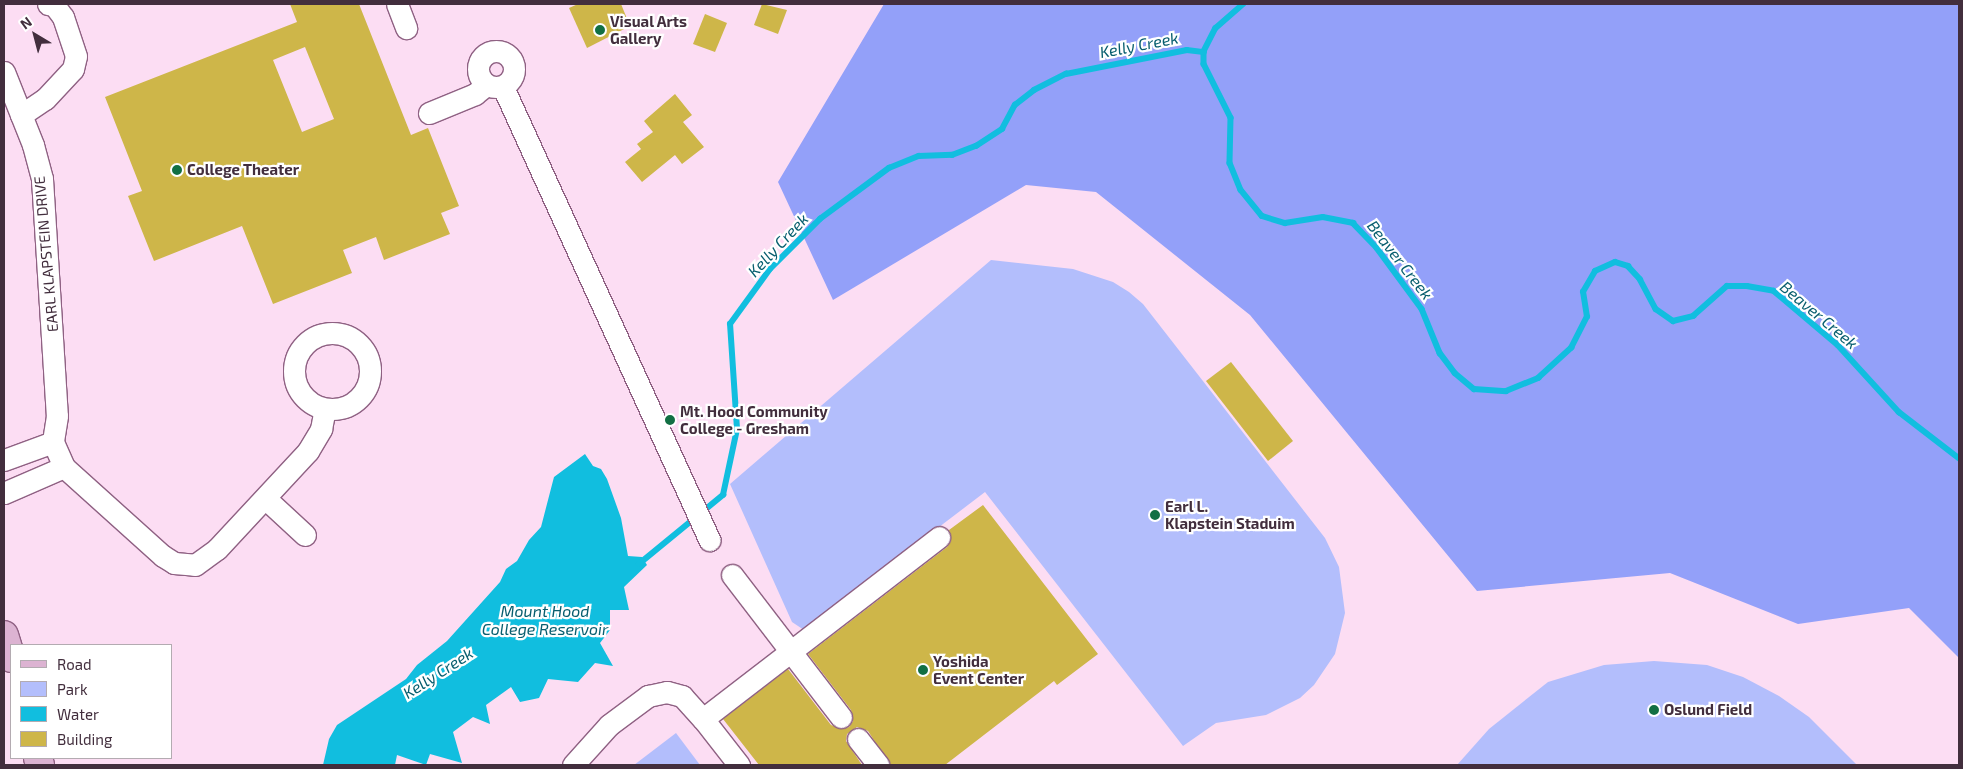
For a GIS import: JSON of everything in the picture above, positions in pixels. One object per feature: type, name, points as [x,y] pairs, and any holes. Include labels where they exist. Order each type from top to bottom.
[{"type":"main road","points":[[4,635],[10,655]]},
{"type":"street","points":[[21,115],[44,99],[73,68],[76,56],[63,17],[54,5],[48,4]]},
{"type":"street","points":[[397,4],[406,28]]},
{"type":"street","name":"EARL KLAPSTEIN DRIVE","points":[[4,72],[21,115],[42,179],[57,416],[53,442]]},
{"type":"street","points":[[429,113],[495,86],[708,540]]},
{"type":"street","points":[[4,460],[53,442],[64,467],[141,539],[174,563],[195,566],[217,549],[266,499],[308,451],[321,429],[325,409]]},
{"type":"street","points":[[4,493],[64,467]]},
{"type":"street","points":[[266,499],[305,535]]},
{"type":"street","points":[[703,719],[938,537]]},
{"type":"street","points":[[732,576],[841,717]]},
{"type":"street","points":[[573,765],[609,725],[648,696],[667,692],[682,696],[703,719],[739,765]]},
{"type":"street","points":[[858,739],[878,765]]},
{"type":"green space","name":"Earl L. Klapstein Staduim","points":[[991,260],[1073,269],[1113,282],[1129,292],[1143,304],[1325,538],[1339,567],[1345,613],[1335,654],[1314,685],[1300,698],[1266,715],[1216,723],[1183,746],[985,492],[804,630],[792,622],[730,484]]},
{"type":"green space","name":"Oslund Field","points":[[1654,661],[1707,665],[1743,677],[1779,696],[1809,717],[1857,765],[1457,765],[1489,729],[1548,682],[1604,665]]},
{"type":"green space","points":[[676,733],[700,765],[634,765]]},
{"type":"shaded area","points":[[884,4],[1959,4],[1959,658],[1909,608],[1798,624],[1670,573],[1477,591],[1250,315],[1096,192],[1026,185],[833,300],[778,182]]},
{"type":"water","name":"Mount Hood College Reservoir","points":[[585,454],[593,466],[601,469],[607,479],[621,518],[628,556],[642,557],[647,565],[624,587],[629,610],[610,610],[610,630],[600,643],[613,666],[595,663],[578,682],[548,679],[539,698],[520,702],[511,687],[486,705],[490,724],[473,717],[453,732],[462,763],[430,754],[426,765],[397,755],[395,765],[323,765],[329,739],[337,725],[406,679],[417,665],[447,641],[500,582],[506,569],[517,561],[529,540],[541,527],[554,477]]},
{"type":"building","points":[[290,4],[359,4],[411,135],[428,128],[459,206],[441,213],[450,234],[384,260],[376,237],[343,250],[352,273],[273,304],[242,226],[154,261],[128,196],[142,191],[105,97],[297,22]],"holes":[[[305,47],[334,119],[302,132],[273,60]]]},
{"type":"building","name":"Visual Arts Gallery","points":[[578,4],[621,4],[630,26],[587,48],[569,8]]},
{"type":"building","points":[[762,4],[787,10],[778,34],[754,25]]},
{"type":"building","points":[[705,14],[727,23],[715,52],[693,44]]},
{"type":"building","points":[[675,94],[692,115],[683,122],[704,147],[682,164],[675,155],[642,182],[625,162],[641,149],[637,144],[653,132],[644,121]]},
{"type":"building","points":[[1231,362],[1293,441],[1268,461],[1206,381]]},
{"type":"building","name":"Yoshida Event Center","points":[[983,505],[1098,654],[1057,685],[1054,681],[945,765],[890,765],[868,731],[857,727],[847,734],[846,741],[862,765],[759,765],[723,719],[788,669],[831,725],[842,729],[849,727],[853,721],[851,710],[808,654],[947,547],[951,541],[949,530]]},
{"type":"waterway","name":"Beaver Creek","points":[[1244,4],[1216,28],[1204,52],[1204,64],[1231,118],[1230,163],[1241,190],[1262,216],[1285,223],[1323,217],[1353,223],[1377,248],[1422,309],[1440,353],[1455,373],[1474,389],[1506,391],[1538,378],[1571,348],[1587,317],[1583,292],[1595,271],[1615,262],[1628,266],[1640,279],[1656,309],[1673,321],[1693,316],[1727,286],[1747,286],[1774,291],[1838,345],[1899,412],[1959,458]]},
{"type":"waterway","name":"Kelly Creek","points":[[639,564],[723,495],[737,429],[730,324],[770,269],[820,219],[889,168],[919,156],[952,155],[976,146],[1002,129],[1015,105],[1034,90],[1066,74],[1187,50],[1204,52]]},
{"type":"place","name":"Visual Arts Gallery","points":[[600,30]]},
{"type":"place","name":"College Theater","points":[[177,170]]},
{"type":"place","name":"Mt. Hood Community College - Gresham","points":[[670,420]]},
{"type":"place","name":"Earl L. Klapstein Staduim","points":[[1155,515]]},
{"type":"place","name":"Yoshida Event Center","points":[[923,670]]},
{"type":"place","name":"Oslund Field","points":[[1654,710]]}]
